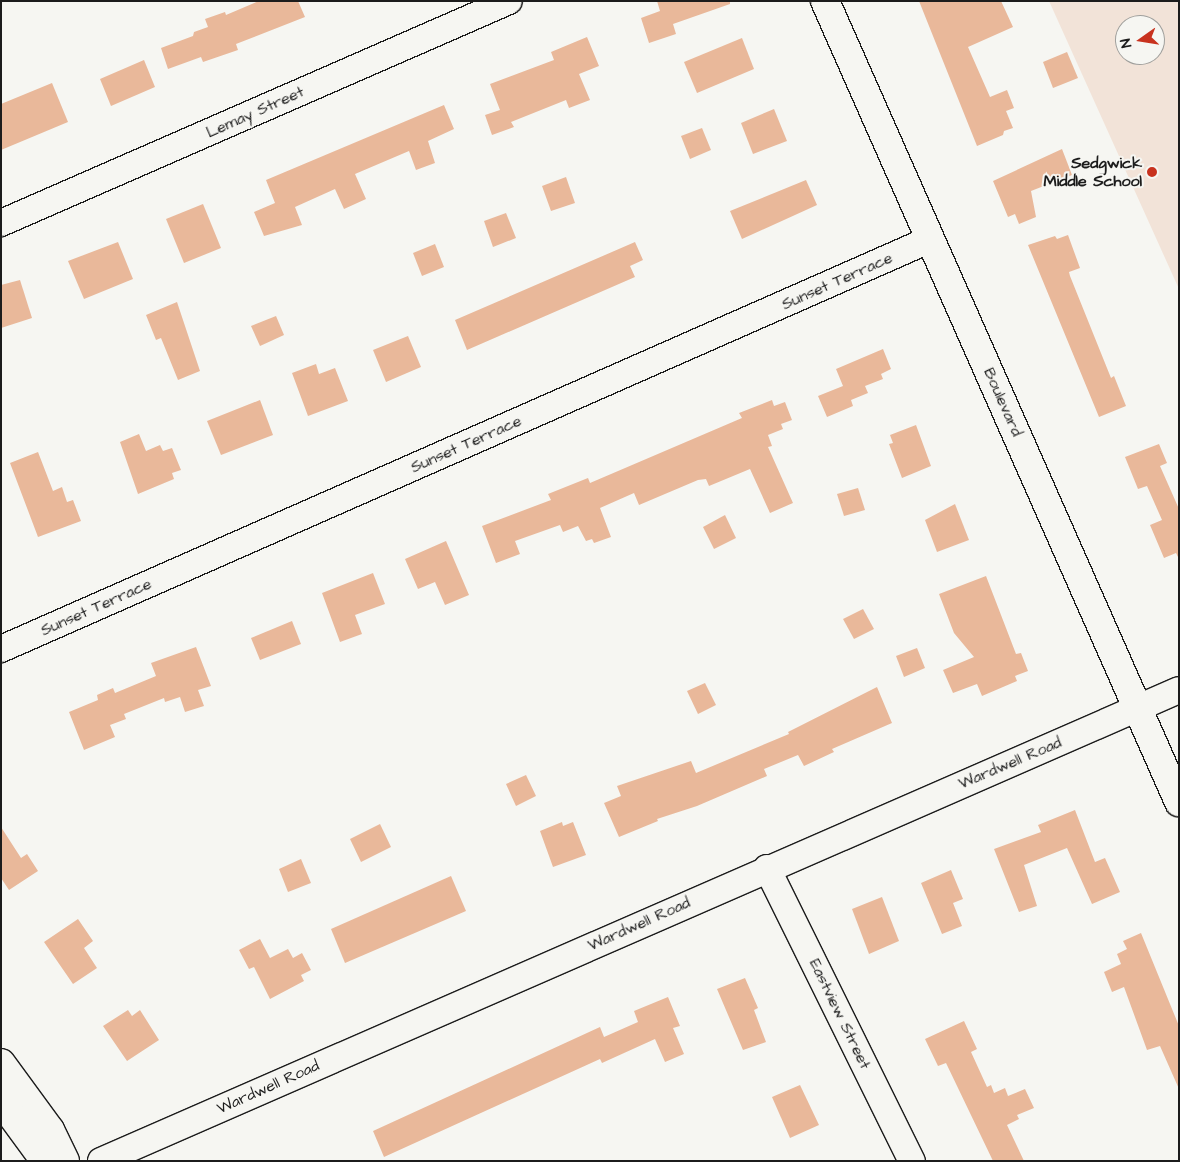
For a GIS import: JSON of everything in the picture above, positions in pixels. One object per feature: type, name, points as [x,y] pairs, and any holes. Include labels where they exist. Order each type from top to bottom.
[{"type":"main road","name":"Boulevard","points":[[825,1],[1179,802]]},
{"type":"main road","points":[[1,1063],[50,1130],[65,1161]]},
{"type":"main road","points":[[1,1101],[46,1161]]},
{"type":"street","name":"Lemay Street","points":[[1,223],[509,1]]},
{"type":"street","name":"Sunset Terrace","points":[[1,649],[931,239]]},
{"type":"street","name":"Wardwell Road","points":[[100,1161],[767,868],[1179,690]]},
{"type":"street","name":"Eastview Street","points":[[767,868],[912,1161]]},
{"type":"shaded area","name":"Sedgwick Middle School","points":[[1049,1],[1179,1],[1179,289]]},
{"type":"building","points":[[259,1],[298,1],[305,17],[236,44],[238,50],[203,62],[201,57],[168,69],[161,48],[193,36],[194,32],[208,27],[205,19],[225,12],[226,15]]},
{"type":"building","points":[[657,1],[730,1],[730,4],[673,24],[676,34],[649,43],[641,18],[660,11]]},
{"type":"building","points":[[919,1],[1001,1],[1013,27],[968,47],[990,97],[1007,90],[1014,108],[1006,111],[1013,128],[1004,131],[1003,135],[977,146]]},
{"type":"building","points":[[587,37],[599,66],[579,74],[590,100],[569,108],[566,100],[511,122],[514,127],[492,135],[485,115],[500,110],[490,84],[554,60],[551,52]]},
{"type":"building","points":[[742,38],[754,69],[697,93],[684,62]]},
{"type":"building","points":[[1067,52],[1078,78],[1053,88],[1043,62]]},
{"type":"building","points":[[144,60],[155,87],[111,106],[100,79]]},
{"type":"building","points":[[52,83],[68,122],[1,150],[1,104]]},
{"type":"building","points":[[444,105],[454,129],[428,141],[435,163],[416,170],[409,151],[355,174],[366,199],[344,209],[335,189],[295,207],[302,225],[264,236],[254,212],[275,203],[266,180]]},
{"type":"building","points":[[774,109],[787,141],[753,154],[741,123]]},
{"type":"building","points":[[702,128],[711,150],[690,159],[681,136]]},
{"type":"building","points":[[1062,149],[1072,175],[1031,191],[1036,217],[1019,224],[1015,214],[1008,217],[993,181]]},
{"type":"building","points":[[566,177],[575,203],[551,211],[542,186]]},
{"type":"building","points":[[806,180],[817,205],[742,239],[730,211]]},
{"type":"building","points":[[203,204],[221,248],[184,263],[166,219]]},
{"type":"building","points":[[506,213],[516,238],[493,247],[484,221]]},
{"type":"building","points":[[1068,235],[1080,268],[1069,272],[1070,276],[1111,378],[1114,376],[1126,406],[1099,417],[1028,245],[1055,236],[1057,239]]},
{"type":"building","points":[[118,242],[133,279],[84,299],[68,261]]},
{"type":"building","points":[[635,242],[643,260],[630,266],[635,277],[467,350],[455,320]]},
{"type":"building","points":[[435,244],[444,267],[422,276],[413,253]]},
{"type":"building","points":[[20,280],[32,318],[1,328],[1,285]]},
{"type":"building","points":[[177,302],[200,371],[178,380],[161,338],[156,340],[146,315]]},
{"type":"building","points":[[276,316],[284,335],[260,346],[251,326]]},
{"type":"building","points":[[408,336],[421,367],[386,382],[373,350]]},
{"type":"building","points":[[883,349],[891,369],[881,374],[883,379],[865,386],[868,393],[851,400],[853,406],[827,417],[818,396],[843,386],[836,369]]},
{"type":"building","points":[[316,364],[319,374],[335,368],[348,401],[308,416],[292,373]]},
{"type":"building","points":[[260,400],[273,435],[221,455],[207,421]]},
{"type":"building","points":[[772,400],[774,406],[785,402],[792,420],[781,424],[783,429],[768,435],[772,446],[768,447],[793,503],[770,513],[750,469],[709,486],[706,479],[698,480],[639,505],[634,493],[600,508],[611,537],[594,543],[592,539],[586,541],[578,526],[563,532],[560,525],[515,541],[520,554],[496,563],[482,526],[551,500],[548,494],[588,478],[590,483],[742,418],[739,413]]},
{"type":"building","points":[[916,425],[931,466],[902,478],[889,444],[893,443],[890,435]]},
{"type":"building","points":[[139,434],[146,451],[160,445],[163,451],[172,448],[181,470],[172,473],[174,479],[138,494],[120,442]]},
{"type":"building","points":[[1159,444],[1167,463],[1160,466],[1179,509],[1179,559],[1176,553],[1164,558],[1150,525],[1162,520],[1147,486],[1138,489],[1125,457]]},
{"type":"building","points":[[38,452],[53,491],[62,487],[67,502],[73,500],[81,521],[38,537],[10,463]]},
{"type":"building","points":[[858,488],[865,510],[844,516],[837,494]]},
{"type":"building","points":[[955,504],[969,540],[937,552],[925,520]]},
{"type":"building","points":[[725,515],[736,538],[714,549],[703,527]]},
{"type":"building","points":[[446,541],[469,595],[445,605],[435,582],[418,589],[405,559]]},
{"type":"building","points":[[373,573],[385,604],[355,615],[362,634],[340,642],[322,593]]},
{"type":"building","points":[[986,576],[1016,654],[1021,653],[1028,671],[1015,676],[1017,681],[982,696],[977,684],[953,693],[943,670],[974,657],[954,633],[939,594]]},
{"type":"building","points":[[863,609],[874,629],[854,639],[843,619]]},
{"type":"building","points":[[292,621],[301,644],[260,660],[251,638]]},
{"type":"building","points":[[196,647],[211,686],[198,690],[204,706],[185,712],[180,697],[165,702],[164,698],[124,714],[126,719],[110,725],[115,737],[84,750],[69,712],[98,700],[97,695],[113,688],[115,693],[156,676],[151,663]]},
{"type":"building","points":[[917,648],[925,668],[904,677],[896,656]]},
{"type":"building","points":[[705,683],[716,705],[698,714],[687,691]]},
{"type":"building","points":[[877,687],[892,723],[832,749],[834,752],[804,766],[798,755],[764,769],[767,776],[697,806],[657,819],[658,821],[619,837],[604,803],[621,796],[617,786],[691,761],[696,773],[789,734],[788,732]]},
{"type":"building","points":[[526,775],[536,796],[516,806],[506,784]]},
{"type":"building","points":[[1075,810],[1095,862],[1105,858],[1120,892],[1092,904],[1067,848],[1024,865],[1037,906],[1019,912],[994,849],[1041,832],[1038,825]]},
{"type":"building","points":[[562,822],[563,826],[573,822],[586,855],[553,867],[540,831]]},
{"type":"building","points":[[380,824],[391,847],[361,862],[350,839]]},
{"type":"building","points":[[1,827],[21,858],[27,854],[38,871],[9,890],[1,878]]},
{"type":"building","points":[[301,859],[311,883],[288,892],[279,869]]},
{"type":"building","points":[[951,870],[963,899],[953,903],[962,926],[942,934],[921,883]]},
{"type":"building","points":[[451,876],[466,911],[345,963],[331,929]]},
{"type":"building","points":[[882,897],[899,941],[869,954],[852,909]]},
{"type":"building","points":[[78,919],[93,941],[84,948],[97,968],[73,984],[44,942]]},
{"type":"building","points":[[1141,933],[1179,1026],[1179,1089],[1160,1046],[1147,1050],[1124,987],[1112,992],[1104,972],[1121,964],[1117,954],[1127,949],[1123,941]]},
{"type":"building","points":[[260,939],[270,958],[288,949],[293,958],[302,953],[311,970],[301,975],[304,981],[270,999],[254,967],[249,969],[239,950]]},
{"type":"building","points":[[745,978],[758,1008],[754,1010],[766,1042],[743,1050],[717,989]]},
{"type":"building","points":[[668,997],[680,1026],[673,1028],[684,1054],[665,1062],[655,1039],[602,1063],[600,1059],[384,1157],[373,1131],[600,1027],[604,1037],[638,1022],[634,1011]]},
{"type":"building","points":[[128,1010],[132,1016],[140,1010],[159,1040],[127,1061],[103,1026]]},
{"type":"building","points":[[964,1021],[977,1049],[971,1052],[987,1087],[991,1085],[994,1093],[1005,1088],[1008,1096],[1025,1089],[1034,1108],[1017,1115],[1019,1119],[1007,1125],[1024,1161],[993,1161],[946,1063],[938,1066],[925,1039]]},
{"type":"building","points":[[800,1085],[819,1125],[790,1138],[772,1097]]},
{"type":"place","name":"Sedgwick Middle School","points":[[1152,172]]}]
